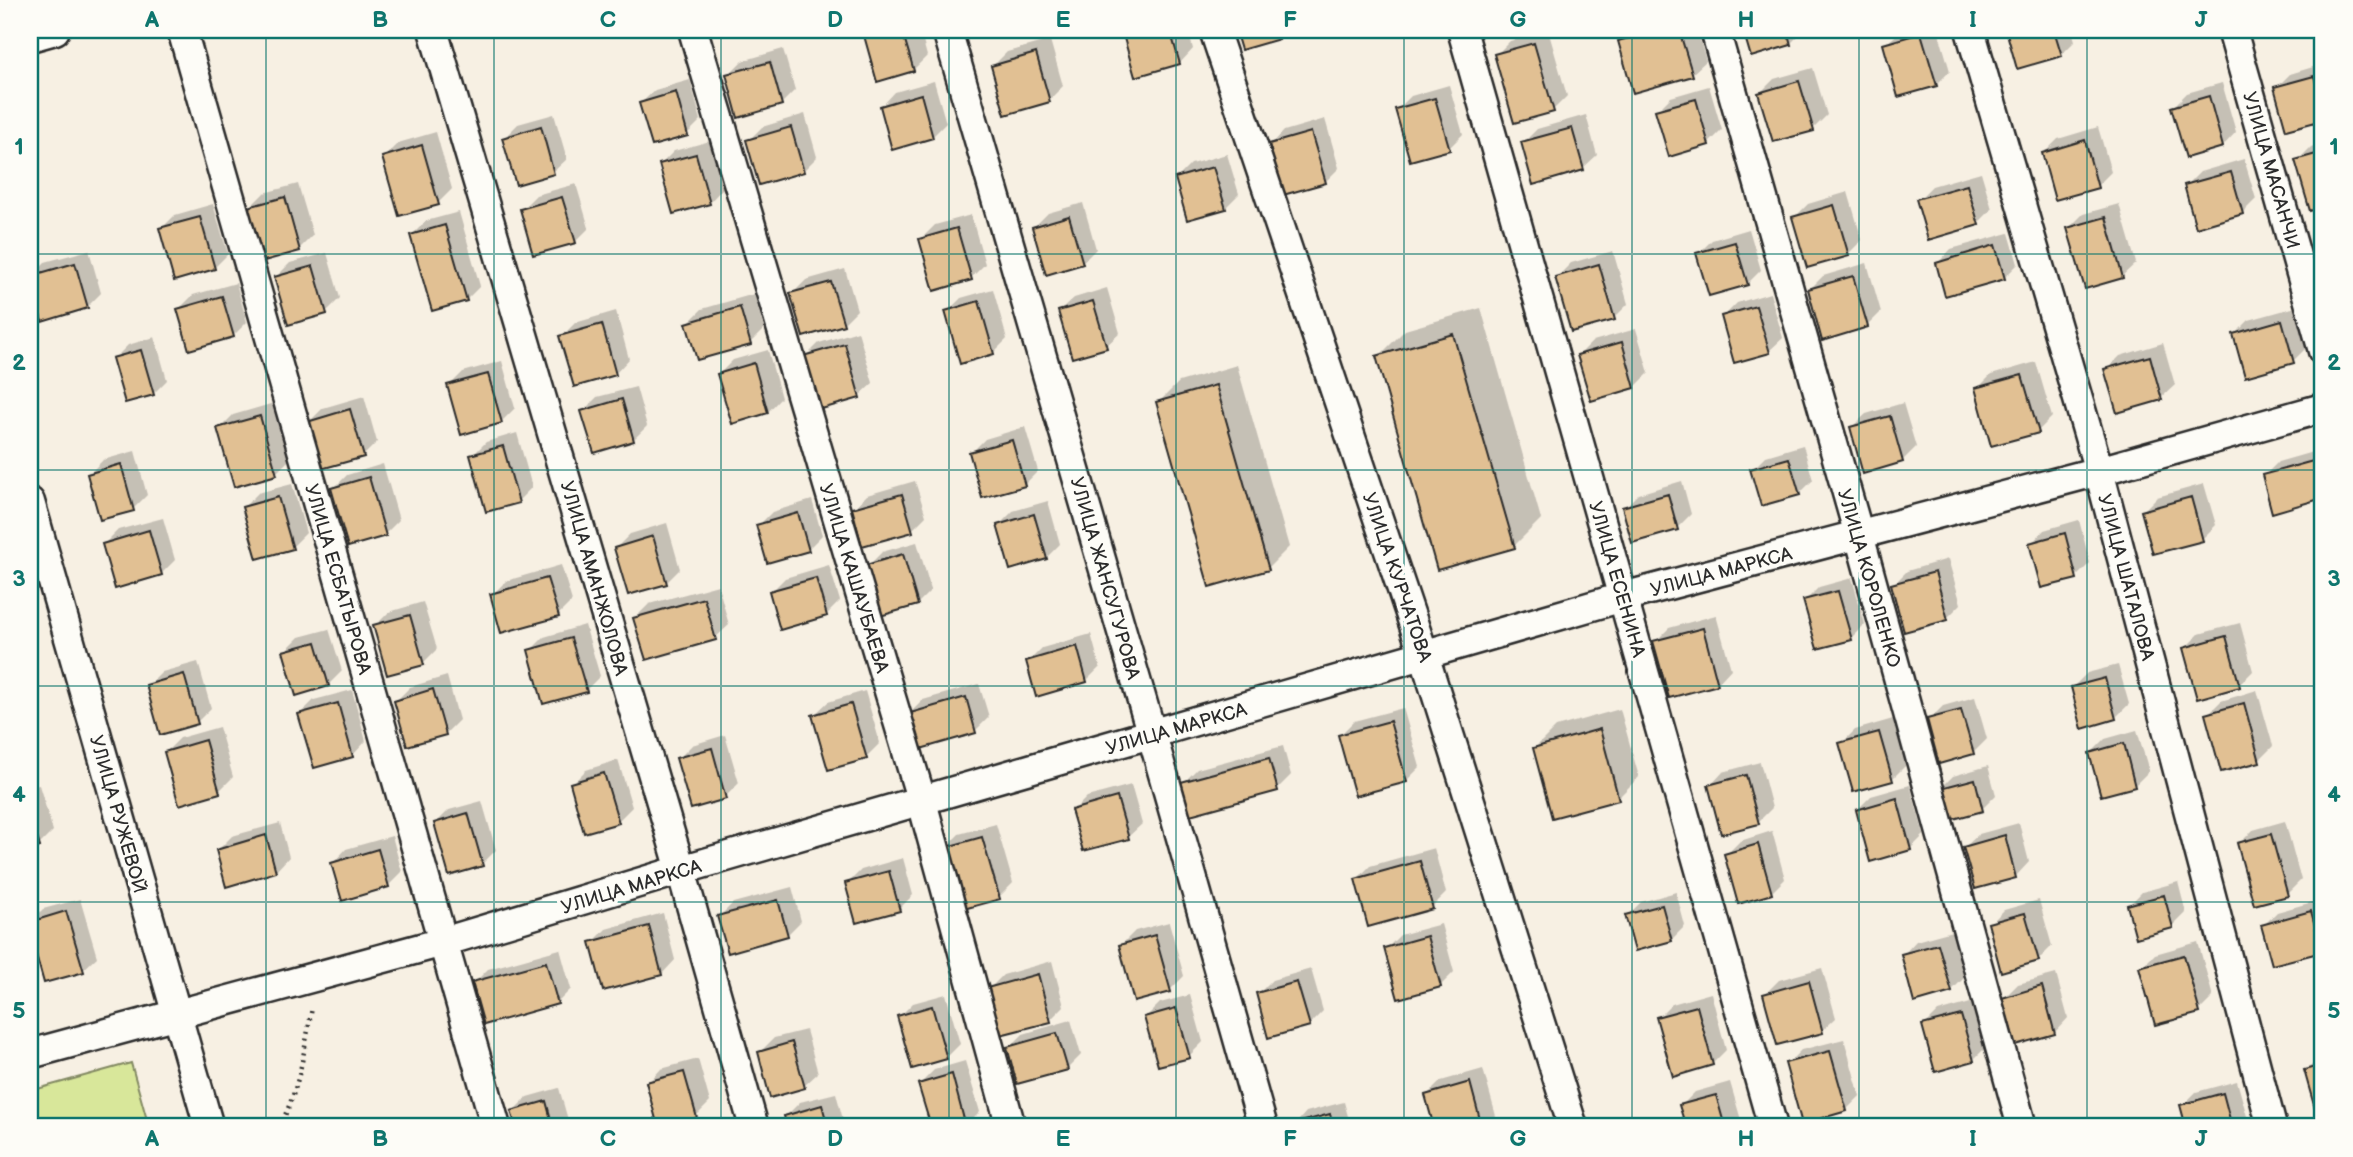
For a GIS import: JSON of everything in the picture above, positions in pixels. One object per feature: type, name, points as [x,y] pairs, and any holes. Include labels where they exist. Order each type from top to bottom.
[{"type":"street","points":[[30,37],[55,30]]},
{"type":"street","name":"УЛИЦА ЕСБАТЫРОВА","points":[[182,30],[496,1127]]},
{"type":"street","name":"УЛИЦА АМАНЖОЛОВА","points":[[433,30],[681,870],[754,1127]]},
{"type":"street","name":"УЛИЦА КАШАУБАЕВА","points":[[693,30],[922,802],[1011,1127]]},
{"type":"street","name":"УЛИЦА ЖАНСУГУРОВА","points":[[947,30],[1263,1127]]},
{"type":"street","name":"УЛИЦА КУРЧАТОВА","points":[[1214,30],[1424,655],[1573,1127]]},
{"type":"street","name":"УЛИЦА ЕСЕНИНА","points":[[1462,30],[1773,1127]]},
{"type":"street","name":"УЛИЦА КОРОЛЕНКО","points":[[1715,30],[2022,1127]]},
{"type":"street","name":"УЛИЦА ШАТАЛОВА","points":[[1970,30],[2099,471],[2272,1127]]},
{"type":"street","name":"УЛИЦА МАСАНЧИ","points":[[2232,30],[2323,351]]},
{"type":"street","name":"УЛИЦА МАРКСА","points":[[30,1054],[443,942],[681,870],[1623,597],[2099,471],[2323,408]]},
{"type":"street","name":"УЛИЦА РУЖЕВОЙ","points":[[30,502],[209,1127]]},
{"type":"path","points":[[279,1127],[294,1096],[303,1066],[318,976]]},
{"type":"green space","points":[[131,1063],[149,1127],[30,1127],[30,1091]]},
{"type":"building","points":[[902,30],[914,71],[877,82],[863,32]]},
{"type":"building","points":[[1154,30],[1170,30],[1180,64],[1135,77],[1124,38]]},
{"type":"building","points":[[1235,30],[1276,30],[1279,39],[1241,50]]},
{"type":"building","points":[[1658,30],[1679,30],[1693,76],[1633,93],[1618,41]]},
{"type":"building","points":[[1743,30],[1787,30],[1791,45],[1751,57]]},
{"type":"building","points":[[2006,30],[2054,30],[2062,56],[2017,69]]},
{"type":"building","points":[[1921,33],[1937,86],[1898,97],[1883,44]]},
{"type":"building","points":[[1534,43],[1554,112],[1514,123],[1494,54]]},
{"type":"building","points":[[1036,53],[1050,102],[1005,115],[991,66]]},
{"type":"building","points":[[770,62],[782,105],[738,118],[726,74]]},
{"type":"building","points":[[2314,76],[2323,109],[2323,120],[2286,130],[2274,87]]},
{"type":"building","points":[[1799,81],[1814,131],[1773,142],[1758,93]]},
{"type":"building","points":[[676,92],[688,136],[652,146],[639,103]]},
{"type":"building","points":[[921,94],[933,138],[892,150],[880,106]]},
{"type":"building","points":[[2209,96],[2223,147],[2186,158],[2171,107]]},
{"type":"building","points":[[1435,98],[1450,150],[1410,161],[1395,109]]},
{"type":"building","points":[[1696,99],[1709,145],[1669,157],[1655,110]]},
{"type":"building","points":[[541,126],[554,174],[516,185],[502,138]]},
{"type":"building","points":[[791,127],[804,172],[759,185],[746,140]]},
{"type":"building","points":[[1572,128],[1584,170],[1533,185],[1521,142]]},
{"type":"building","points":[[1311,132],[1326,183],[1283,195],[1269,144]]},
{"type":"building","points":[[2085,140],[2098,188],[2055,200],[2042,153]]},
{"type":"building","points":[[422,145],[439,205],[399,216],[382,157]]},
{"type":"building","points":[[2323,152],[2323,207],[2310,211],[2295,160]]},
{"type":"building","points":[[696,154],[710,204],[673,214],[659,164]]},
{"type":"building","points":[[1213,167],[1226,209],[1187,220],[1175,178]]},
{"type":"building","points":[[2231,172],[2243,214],[2196,228],[2184,185]]},
{"type":"building","points":[[1967,185],[1979,225],[1928,240],[1916,199]]},
{"type":"building","points":[[285,197],[300,251],[264,261],[248,207]]},
{"type":"building","points":[[562,197],[576,243],[533,255],[520,209]]},
{"type":"building","points":[[1834,205],[1849,256],[1807,268],[1792,217]]},
{"type":"building","points":[[1069,216],[1083,264],[1046,275],[1032,227]]},
{"type":"building","points":[[200,217],[215,269],[174,281],[159,228]]},
{"type":"building","points":[[2106,217],[2123,278],[2085,289],[2067,228]]},
{"type":"building","points":[[445,225],[467,301],[432,311],[410,235]]},
{"type":"building","points":[[957,228],[972,280],[934,291],[919,239]]},
{"type":"building","points":[[1735,242],[1748,285],[1709,296],[1696,253]]},
{"type":"building","points":[[1995,245],[2005,279],[1945,296],[1936,263]]},
{"type":"building","points":[[75,263],[88,308],[42,322],[30,276]]},
{"type":"building","points":[[1599,264],[1615,320],[1571,332],[1555,277]]},
{"type":"building","points":[[313,266],[327,314],[288,325],[274,277]]},
{"type":"building","points":[[1853,276],[1868,327],[1822,341],[1808,289]]},
{"type":"building","points":[[831,282],[844,325],[803,337],[790,293]]},
{"type":"building","points":[[222,296],[234,337],[189,350],[177,309]]},
{"type":"building","points":[[979,301],[994,354],[960,364],[945,311]]},
{"type":"building","points":[[1093,301],[1107,348],[1072,358],[1058,311]]},
{"type":"building","points":[[1756,306],[1770,353],[1734,363],[1721,316]]},
{"type":"building","points":[[740,307],[751,345],[697,360],[686,323]]},
{"type":"building","points":[[2282,320],[2294,363],[2245,377],[2233,334]]},
{"type":"building","points":[[602,324],[616,375],[574,387],[559,336]]},
{"type":"building","points":[[1453,334],[1515,548],[1437,570],[1376,356]]},
{"type":"building","points":[[1622,342],[1635,388],[1591,401],[1577,355]]},
{"type":"building","points":[[845,344],[860,398],[818,410],[803,356]]},
{"type":"building","points":[[141,350],[154,395],[125,403],[112,358]]},
{"type":"building","points":[[2150,356],[2162,400],[2117,413],[2104,369]]},
{"type":"building","points":[[754,363],[768,413],[732,424],[717,374]]},
{"type":"building","points":[[488,374],[502,423],[461,435],[447,385]]},
{"type":"building","points":[[2022,375],[2039,433],[1991,446],[1975,388]]},
{"type":"building","points":[[1216,385],[1269,570],[1209,587],[1156,402]]},
{"type":"building","points":[[622,399],[634,441],[594,453],[581,411]]},
{"type":"building","points":[[350,409],[364,457],[321,469],[307,422]]},
{"type":"building","points":[[260,416],[277,475],[234,487],[217,428]]},
{"type":"building","points":[[1890,416],[1903,462],[1863,474],[1850,427]]},
{"type":"building","points":[[1012,440],[1025,486],[982,498],[969,452]]},
{"type":"building","points":[[503,446],[519,503],[486,512],[470,455]]},
{"type":"building","points":[[1789,458],[1800,495],[1761,506],[1750,469]]},
{"type":"building","points":[[2313,461],[2323,498],[2272,513],[2262,475]]},
{"type":"building","points":[[121,464],[134,511],[100,520],[87,474]]},
{"type":"building","points":[[369,477],[386,536],[348,547],[331,488]]},
{"type":"building","points":[[902,494],[913,532],[862,546],[852,508]]},
{"type":"building","points":[[1668,494],[1678,530],[1632,543],[1622,507]]},
{"type":"building","points":[[278,497],[293,549],[257,559],[242,507]]},
{"type":"building","points":[[2191,497],[2203,541],[2153,554],[2141,511]]},
{"type":"building","points":[[798,513],[809,551],[767,563],[756,525]]},
{"type":"building","points":[[1034,514],[1047,559],[1010,570],[997,525]]},
{"type":"building","points":[[149,530],[162,575],[115,589],[102,544]]},
{"type":"building","points":[[2065,533],[2077,579],[2041,588],[2029,543]]},
{"type":"building","points":[[653,536],[667,584],[628,595],[614,548]]},
{"type":"building","points":[[903,554],[918,605],[880,616],[866,565]]},
{"type":"building","points":[[1935,572],[1948,620],[1904,632],[1891,584]]},
{"type":"building","points":[[547,578],[559,617],[501,633],[490,594]]},
{"type":"building","points":[[816,578],[827,616],[780,630],[769,591]]},
{"type":"building","points":[[1838,591],[1852,640],[1817,649],[1803,600]]},
{"type":"building","points":[[704,598],[716,640],[646,660],[633,618]]},
{"type":"building","points":[[410,615],[424,665],[387,675],[373,625]]},
{"type":"building","points":[[1703,628],[1718,685],[1669,698],[1653,641]]},
{"type":"building","points":[[2226,636],[2240,687],[2197,699],[2183,648]]},
{"type":"building","points":[[571,638],[587,692],[543,704],[528,650]]},
{"type":"building","points":[[316,642],[329,686],[296,696],[283,651]]},
{"type":"building","points":[[1077,646],[1087,682],[1036,697],[1026,661]]},
{"type":"building","points":[[184,674],[198,724],[160,735],[146,685]]},
{"type":"building","points":[[2105,678],[2116,719],[2082,729],[2071,687]]},
{"type":"building","points":[[433,689],[446,735],[407,746],[394,701]]},
{"type":"building","points":[[966,697],[976,733],[917,750],[907,714]]},
{"type":"building","points":[[338,703],[353,757],[314,768],[298,714]]},
{"type":"building","points":[[2244,703],[2260,762],[2221,772],[2205,714]]},
{"type":"building","points":[[851,704],[867,759],[828,770],[812,715]]},
{"type":"building","points":[[1961,710],[1974,754],[1939,764],[1927,719]]},
{"type":"building","points":[[1390,721],[1407,782],[1355,796],[1338,735]]},
{"type":"building","points":[[1600,729],[1619,800],[1552,818],[1533,748]]},
{"type":"building","points":[[1879,732],[1893,781],[1853,792],[1839,743]]},
{"type":"building","points":[[205,740],[220,793],[179,805],[164,752]]},
{"type":"building","points":[[2124,743],[2135,787],[2101,796],[2089,753]]},
{"type":"building","points":[[712,748],[726,799],[691,809],[676,758]]},
{"type":"building","points":[[1269,758],[1278,791],[1190,815],[1181,782]]},
{"type":"building","points":[[604,773],[619,823],[584,833],[570,783]]},
{"type":"building","points":[[1746,775],[1759,824],[1721,834],[1708,785]]},
{"type":"building","points":[[1975,779],[1983,811],[1946,821],[1937,789]]},
{"type":"building","points":[[1117,797],[1129,839],[1083,851],[1071,810]]},
{"type":"building","points":[[1897,798],[1911,850],[1870,862],[1856,810]]},
{"type":"building","points":[[30,813],[40,847],[30,850]]},
{"type":"building","points":[[468,813],[483,866],[449,876],[434,823]]},
{"type":"building","points":[[2271,834],[2288,896],[2254,905],[2237,843]]},
{"type":"building","points":[[266,835],[276,872],[226,887],[216,850]]},
{"type":"building","points":[[2005,835],[2016,878],[1975,889],[1963,847]]},
{"type":"building","points":[[982,837],[1000,899],[960,910],[943,848]]},
{"type":"building","points":[[1758,844],[1772,894],[1738,904],[1724,854]]},
{"type":"building","points":[[378,849],[389,887],[342,901],[331,863]]},
{"type":"building","points":[[1420,861],[1433,909],[1368,927],[1355,879]]},
{"type":"building","points":[[889,871],[900,911],[856,923],[845,883]]},
{"type":"building","points":[[2164,895],[2173,928],[2136,938],[2127,905]]},
{"type":"building","points":[[778,900],[788,936],[728,953],[717,916]]},
{"type":"building","points":[[1662,905],[1672,941],[1635,951],[1625,915]]},
{"type":"building","points":[[66,911],[84,972],[44,983],[30,933],[30,922]]},
{"type":"building","points":[[2311,911],[2322,952],[2272,965],[2261,925]]},
{"type":"building","points":[[2025,913],[2039,961],[2001,972],[1988,923]]},
{"type":"building","points":[[649,926],[662,975],[603,991],[590,942]]},
{"type":"building","points":[[1155,935],[1171,992],[1134,1002],[1119,945]]},
{"type":"building","points":[[1427,936],[1441,987],[1398,999],[1384,948]]},
{"type":"building","points":[[1938,944],[1952,992],[1914,1003],[1901,954]]},
{"type":"building","points":[[2184,955],[2200,1013],[2155,1025],[2139,967]]},
{"type":"building","points":[[546,962],[558,1004],[484,1025],[472,982]]},
{"type":"building","points":[[1038,974],[1051,1022],[1000,1035],[987,988]]},
{"type":"building","points":[[1809,981],[1823,1033],[1777,1045],[1763,994]]},
{"type":"building","points":[[1297,982],[1310,1026],[1268,1038],[1256,993]]},
{"type":"building","points":[[2042,986],[2055,1034],[2015,1045],[2002,998]]},
{"type":"building","points":[[932,1006],[947,1059],[912,1069],[897,1016]]},
{"type":"building","points":[[1697,1006],[1713,1065],[1673,1077],[1656,1017]]},
{"type":"building","points":[[1176,1008],[1190,1058],[1158,1066],[1144,1017]]},
{"type":"building","points":[[1961,1015],[1974,1061],[1935,1072],[1922,1025]]},
{"type":"building","points":[[1057,1033],[1068,1070],[1017,1084],[1007,1047]]},
{"type":"building","points":[[792,1042],[805,1088],[770,1098],[758,1052]]},
{"type":"building","points":[[1830,1051],[1847,1111],[1802,1124],[1785,1063]]},
{"type":"building","points":[[2323,1065],[2323,1114],[2317,1116],[2304,1070]]},
{"type":"building","points":[[684,1072],[697,1118],[658,1127],[646,1082]]},
{"type":"building","points":[[952,1074],[966,1127],[931,1127],[918,1084]]},
{"type":"building","points":[[1470,1082],[1482,1127],[1434,1127],[1425,1095]]},
{"type":"building","points":[[2223,1093],[2232,1127],[2186,1127],[2180,1105]]},
{"type":"building","points":[[1716,1095],[1725,1127],[1686,1127],[1679,1105]]},
{"type":"building","points":[[546,1101],[553,1127],[516,1127],[511,1111]]},
{"type":"building","points":[[822,1105],[828,1127],[787,1127],[784,1116]]},
{"type":"building","points":[[1330,1114],[1334,1127],[1290,1125]]}]
